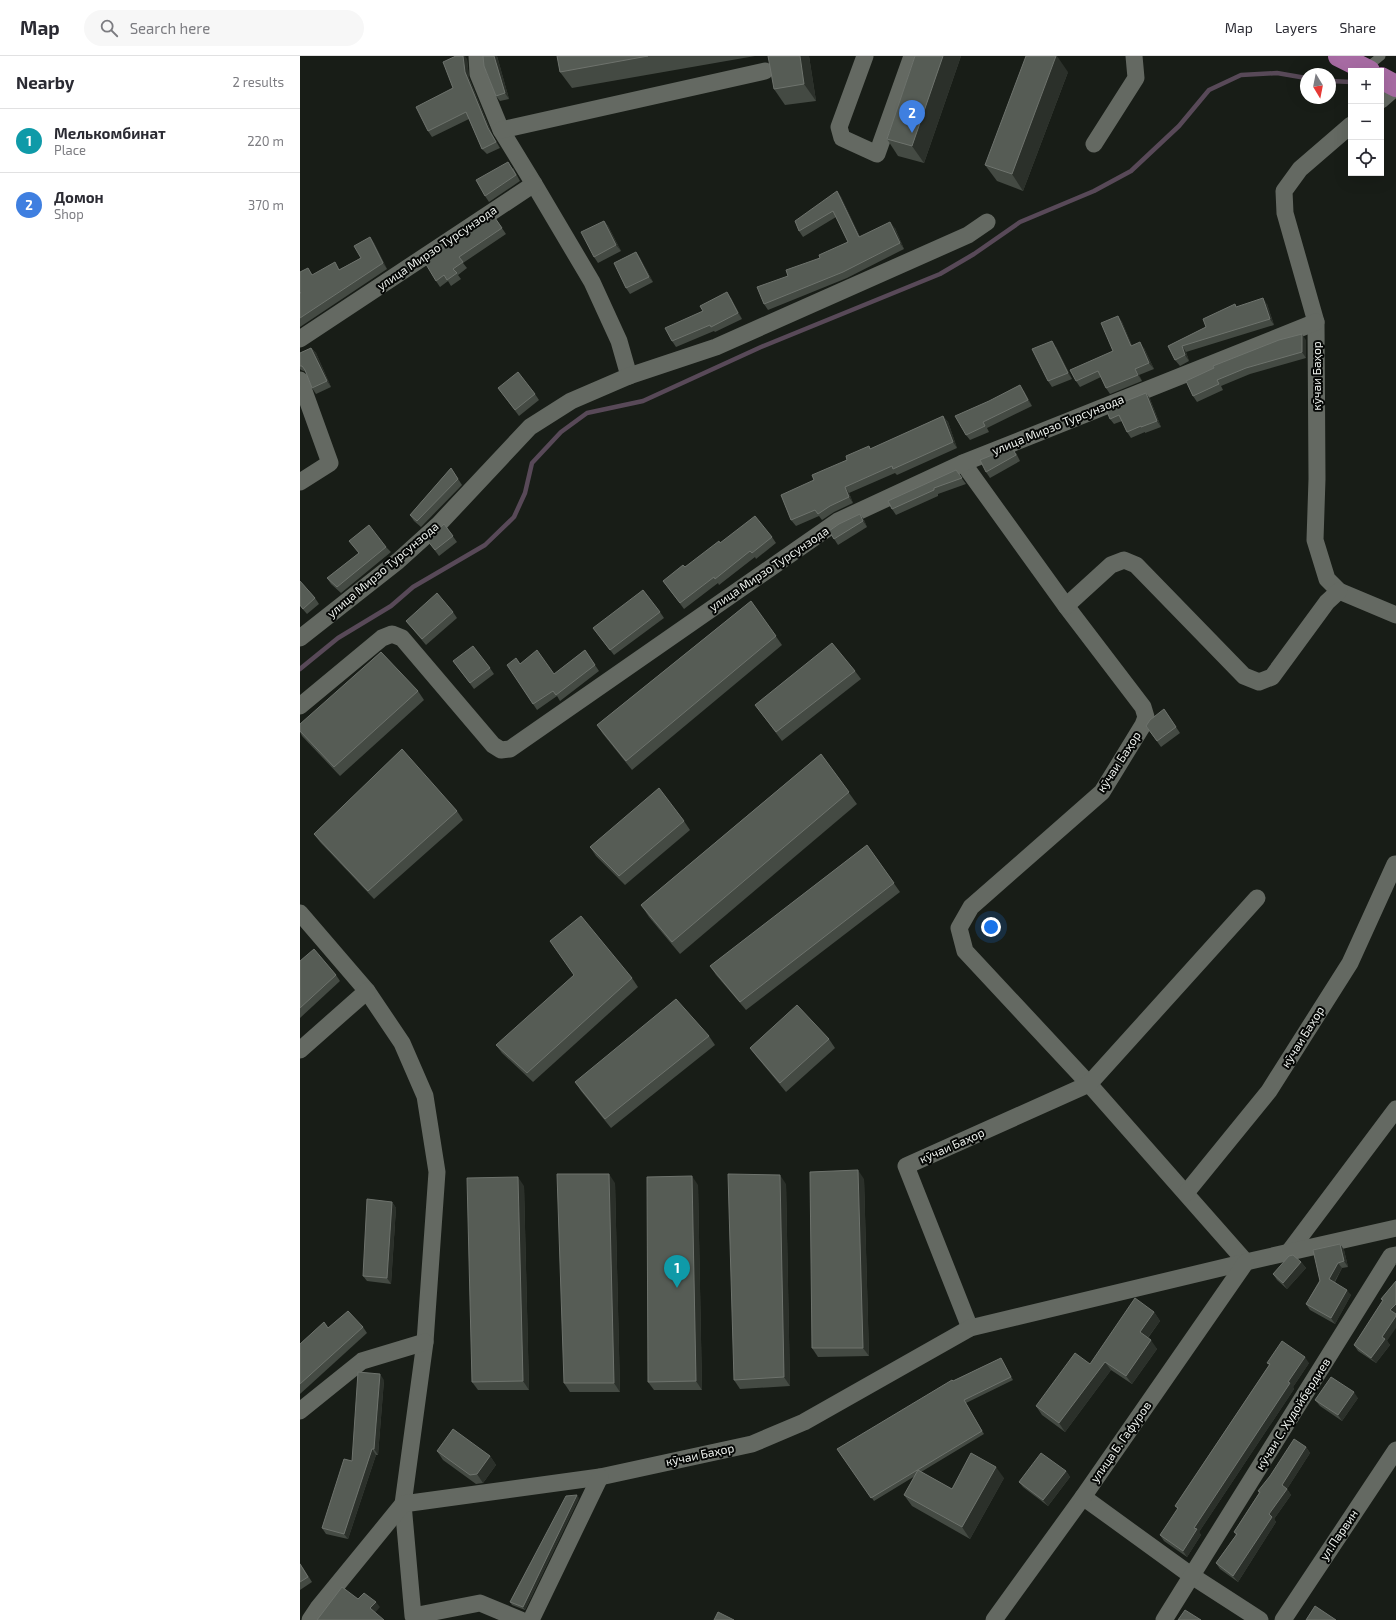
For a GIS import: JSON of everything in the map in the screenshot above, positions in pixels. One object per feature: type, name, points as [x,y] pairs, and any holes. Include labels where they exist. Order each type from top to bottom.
[{"type":"main road","points":[[1339,56],[1362,68]]},
{"type":"street","points":[[477,56],[478,74],[501,130],[592,282],[619,341],[629,376]]},
{"type":"street","points":[[865,56],[839,127],[842,138],[877,154],[912,56]]},
{"type":"street","points":[[1094,144],[1136,78],[1134,56]]},
{"type":"street","points":[[501,130],[765,71]]},
{"type":"street","name":"кӯчаи Баҳор","points":[[1338,592],[1327,579],[1314,540],[1317,479],[1316,322],[1285,213],[1284,191],[1300,169],[1348,128]]},
{"type":"street","name":"улица Мирзо Турсунзода","points":[[300,339],[534,184]]},
{"type":"street","name":"улица Мирзо Турсунзода","points":[[300,638],[398,561],[439,524],[530,427],[571,401],[629,376],[716,347],[968,235],[987,222]]},
{"type":"street","name":"улица Мирзо Турсунзода","points":[[300,706],[382,638],[392,634],[402,638],[493,745],[501,750],[510,749],[838,521],[963,463],[1316,322]]},
{"type":"street","points":[[300,380],[330,463],[300,482]]},
{"type":"street","name":"кӯчаи Баҳор","points":[[963,463],[1066,606],[1143,707],[1146,716],[1143,725],[1102,792],[972,907],[959,928],[965,950],[1089,1084],[1246,1262]]},
{"type":"street","points":[[1066,606],[1111,565],[1124,560],[1136,565],[1244,676],[1259,682],[1272,677],[1327,602],[1338,592],[1396,615]]},
{"type":"street","name":"кӯчаи Баҳор","points":[[1186,1193],[1277,1078],[1350,963],[1395,864]]},
{"type":"street","name":"кӯчаи Баҳор","points":[[970,1328],[906,1166],[1089,1084],[1257,898]]},
{"type":"street","points":[[300,914],[367,991],[402,1043],[425,1096],[437,1172],[425,1342],[403,1504],[413,1618],[480,1603],[521,1620]]},
{"type":"street","points":[[300,1050],[367,991]]},
{"type":"street","points":[[1288,1253],[1396,1109]]},
{"type":"street","name":"кӯчаи Баҳор","points":[[403,1504],[600,1477],[752,1444],[804,1422],[970,1328],[1396,1228]]},
{"type":"street","name":"кӯчаи С. Худойбердиев","points":[[1164,1620],[1392,1256],[1396,1255]]},
{"type":"street","name":"улица Б. Гафуров","points":[[994,1620],[1246,1262]]},
{"type":"street","points":[[300,1411],[362,1361],[425,1342]]},
{"type":"street","name":"ул.Парвин","points":[[1283,1620],[1396,1450]]},
{"type":"street","points":[[531,1620],[600,1477]]},
{"type":"street","points":[[1082,1497],[1192,1576],[1260,1620]]},
{"type":"street","points":[[310,1620],[318,1608],[403,1504]]},
{"type":"building","points":[[456,56],[463,56],[465,72],[488,128],[496,142],[482,149],[466,112],[428,131],[416,107],[453,88],[443,62]]},
{"type":"building","points":[[483,56],[494,56],[505,93],[496,96],[484,66]]},
{"type":"building","points":[[557,56],[648,56],[560,72]]},
{"type":"building","points":[[768,56],[800,56],[804,84],[774,89]]},
{"type":"building","points":[[915,56],[943,56],[912,146],[887,139]]},
{"type":"building","points":[[1026,56],[1056,56],[1012,174],[985,165]]},
{"type":"building","points":[[508,162],[516,175],[485,196],[476,180]]},
{"type":"building","points":[[837,191],[859,237],[890,222],[900,243],[843,272],[764,304],[757,287],[788,276],[786,270],[820,258],[819,255],[848,242],[833,211],[799,231],[795,221]]},
{"type":"building","points":[[493,215],[502,228],[459,257],[463,262],[453,269],[457,273],[447,280],[444,275],[436,281],[424,261]]},
{"type":"building","points":[[604,221],[616,245],[594,257],[581,232]]},
{"type":"building","points":[[370,237],[383,263],[300,318],[300,272],[308,268],[312,275],[335,262],[339,270],[361,258],[354,246]]},
{"type":"building","points":[[636,252],[649,277],[626,288],[614,263]]},
{"type":"building","points":[[727,292],[738,313],[711,327],[710,325],[672,341],[665,328],[703,311],[700,306]]},
{"type":"building","points":[[1263,298],[1270,319],[1182,346],[1185,355],[1175,360],[1168,346],[1206,327],[1203,319],[1235,304],[1236,307]]},
{"type":"building","points":[[1118,316],[1131,346],[1140,342],[1149,363],[1135,369],[1138,375],[1106,388],[1098,371],[1076,381],[1070,370],[1113,351],[1101,323]]},
{"type":"building","points":[[1302,334],[1302,352],[1246,368],[1217,380],[1219,384],[1193,396],[1186,381],[1214,368],[1213,366],[1279,340]]},
{"type":"building","points":[[1052,341],[1068,373],[1048,381],[1032,349]]},
{"type":"building","points":[[311,348],[327,381],[312,388],[305,370],[302,366],[300,366],[300,353]]},
{"type":"building","points":[[518,372],[535,394],[515,410],[498,388]]},
{"type":"building","points":[[1020,385],[1028,400],[983,422],[985,426],[966,435],[955,416]]},
{"type":"building","points":[[1146,393],[1157,421],[1127,432],[1119,415],[1110,419],[1106,409]]},
{"type":"building","points":[[943,416],[953,442],[893,469],[892,466],[845,487],[849,497],[830,506],[818,514],[815,510],[791,520],[781,495],[814,480],[812,475],[847,460],[846,456],[869,446],[870,449]]},
{"type":"building","points":[[1012,447],[1016,455],[986,472],[980,460]]},
{"type":"building","points":[[451,468],[458,479],[417,521],[410,515]]},
{"type":"building","points":[[956,470],[962,478],[934,488],[934,490],[892,509],[888,501]]},
{"type":"building","points":[[860,514],[863,521],[834,539],[829,531],[839,524]]},
{"type":"building","points":[[755,516],[772,537],[752,553],[750,551],[715,579],[714,577],[680,603],[663,581],[683,565],[685,567],[719,541],[720,543]]},
{"type":"building","points":[[444,524],[453,536],[435,550],[427,540]]},
{"type":"building","points":[[369,525],[386,547],[337,587],[327,578],[359,553],[349,541]]},
{"type":"building","points":[[300,581],[315,598],[303,609],[300,605]]},
{"type":"building","points":[[643,590],[660,612],[610,650],[593,628]]},
{"type":"building","points":[[437,593],[453,612],[422,639],[406,621]]},
{"type":"building","points":[[751,601],[776,636],[626,761],[597,725]]},
{"type":"building","points":[[832,643],[855,671],[776,732],[755,705]]},
{"type":"building","points":[[473,646],[490,668],[470,683],[453,661]]},
{"type":"building","points":[[537,650],[554,674],[585,650],[595,665],[556,695],[553,691],[533,704],[507,665],[516,658],[520,664]]},
{"type":"building","points":[[381,652],[418,691],[334,767],[300,731],[300,724]]},
{"type":"building","points":[[1164,709],[1176,727],[1157,741],[1146,726],[1150,720]]},
{"type":"building","points":[[402,749],[457,811],[368,891],[314,834]]},
{"type":"building","points":[[821,754],[849,792],[672,942],[641,905]]},
{"type":"building","points":[[659,788],[684,821],[619,876],[590,847]]},
{"type":"building","points":[[867,845],[894,883],[740,1002],[710,966]]},
{"type":"building","points":[[581,916],[632,978],[527,1073],[496,1045],[574,975],[550,941]]},
{"type":"building","points":[[314,949],[336,975],[300,1008],[300,961]]},
{"type":"building","points":[[676,999],[709,1036],[605,1119],[575,1082]]},
{"type":"building","points":[[797,1005],[829,1039],[780,1083],[750,1048]]},
{"type":"building","points":[[858,1170],[863,1348],[812,1348],[810,1172]]},
{"type":"building","points":[[557,1174],[609,1174],[614,1383],[564,1383]]},
{"type":"building","points":[[728,1174],[780,1175],[784,1377],[734,1380]]},
{"type":"building","points":[[692,1176],[696,1381],[648,1382],[647,1177]]},
{"type":"building","points":[[518,1177],[523,1381],[472,1382],[467,1178]]},
{"type":"building","points":[[367,1199],[392,1202],[387,1278],[363,1276]]},
{"type":"building","points":[[1340,1244],[1344,1261],[1338,1263],[1329,1279],[1347,1290],[1331,1318],[1306,1304],[1320,1281],[1313,1250]]},
{"type":"building","points":[[1293,1255],[1301,1262],[1283,1283],[1273,1274],[1289,1256]]},
{"type":"building","points":[[1396,1281],[1396,1304],[1390,1310],[1396,1314],[1396,1316],[1382,1337],[1385,1339],[1371,1358],[1354,1345],[1383,1300],[1381,1299]]},
{"type":"building","points":[[1135,1298],[1154,1312],[1140,1332],[1151,1340],[1126,1376],[1105,1362],[1059,1423],[1036,1406],[1075,1353],[1090,1364]]},
{"type":"building","points":[[348,1311],[363,1327],[300,1384],[300,1344],[324,1322],[328,1328]]},
{"type":"building","points":[[1282,1341],[1305,1357],[1288,1382],[1290,1383],[1194,1528],[1197,1529],[1183,1551],[1160,1535],[1178,1508],[1175,1506],[1270,1364],[1267,1363]]},
{"type":"building","points":[[1001,1358],[1011,1377],[964,1400],[982,1431],[871,1498],[837,1449],[952,1380],[953,1381]]},
{"type":"building","points":[[358,1372],[380,1374],[374,1449],[372,1449],[344,1534],[322,1528],[344,1459],[352,1461]]},
{"type":"building","points":[[1331,1377],[1354,1392],[1338,1415],[1315,1400]]},
{"type":"building","points":[[453,1429],[490,1456],[477,1474],[470,1475],[437,1451]]},
{"type":"building","points":[[1294,1439],[1306,1447],[1282,1485],[1287,1489],[1269,1514],[1272,1517],[1233,1576],[1216,1563],[1237,1534],[1234,1532],[1260,1492],[1258,1491],[1270,1476]]},
{"type":"building","points":[[971,1453],[996,1467],[962,1527],[904,1495],[918,1470],[952,1489]]},
{"type":"building","points":[[1041,1453],[1066,1471],[1043,1500],[1019,1482]]},
{"type":"building","points":[[577,1495],[523,1607],[510,1602],[566,1496]]},
{"type":"building","points":[[300,1564],[308,1577],[300,1582]]},
{"type":"building","points":[[342,1587],[358,1599],[364,1593],[376,1602],[370,1608],[384,1620],[317,1620]]},
{"type":"building","points":[[1315,1606],[1336,1620],[1306,1620]]},
{"type":"building","points":[[1185,1610],[1201,1620],[1178,1620]]},
{"type":"building","points":[[718,1612],[734,1620],[714,1620]]},
{"type":"waterway","points":[[300,669],[338,638],[391,606],[413,587],[485,545],[514,517],[525,493],[532,463],[561,432],[587,413],[643,401],[761,347],[940,274],[974,254],[1020,222],[1094,191],[1131,171],[1179,126],[1209,90],[1241,75],[1277,73],[1300,77]]},
{"type":"waterway","points":[[1336,81],[1348,82]]},
{"type":"place","name":"Домон","points":[[912,133]]},
{"type":"place","name":"Мелькомбинат","points":[[677,1288]]}]
